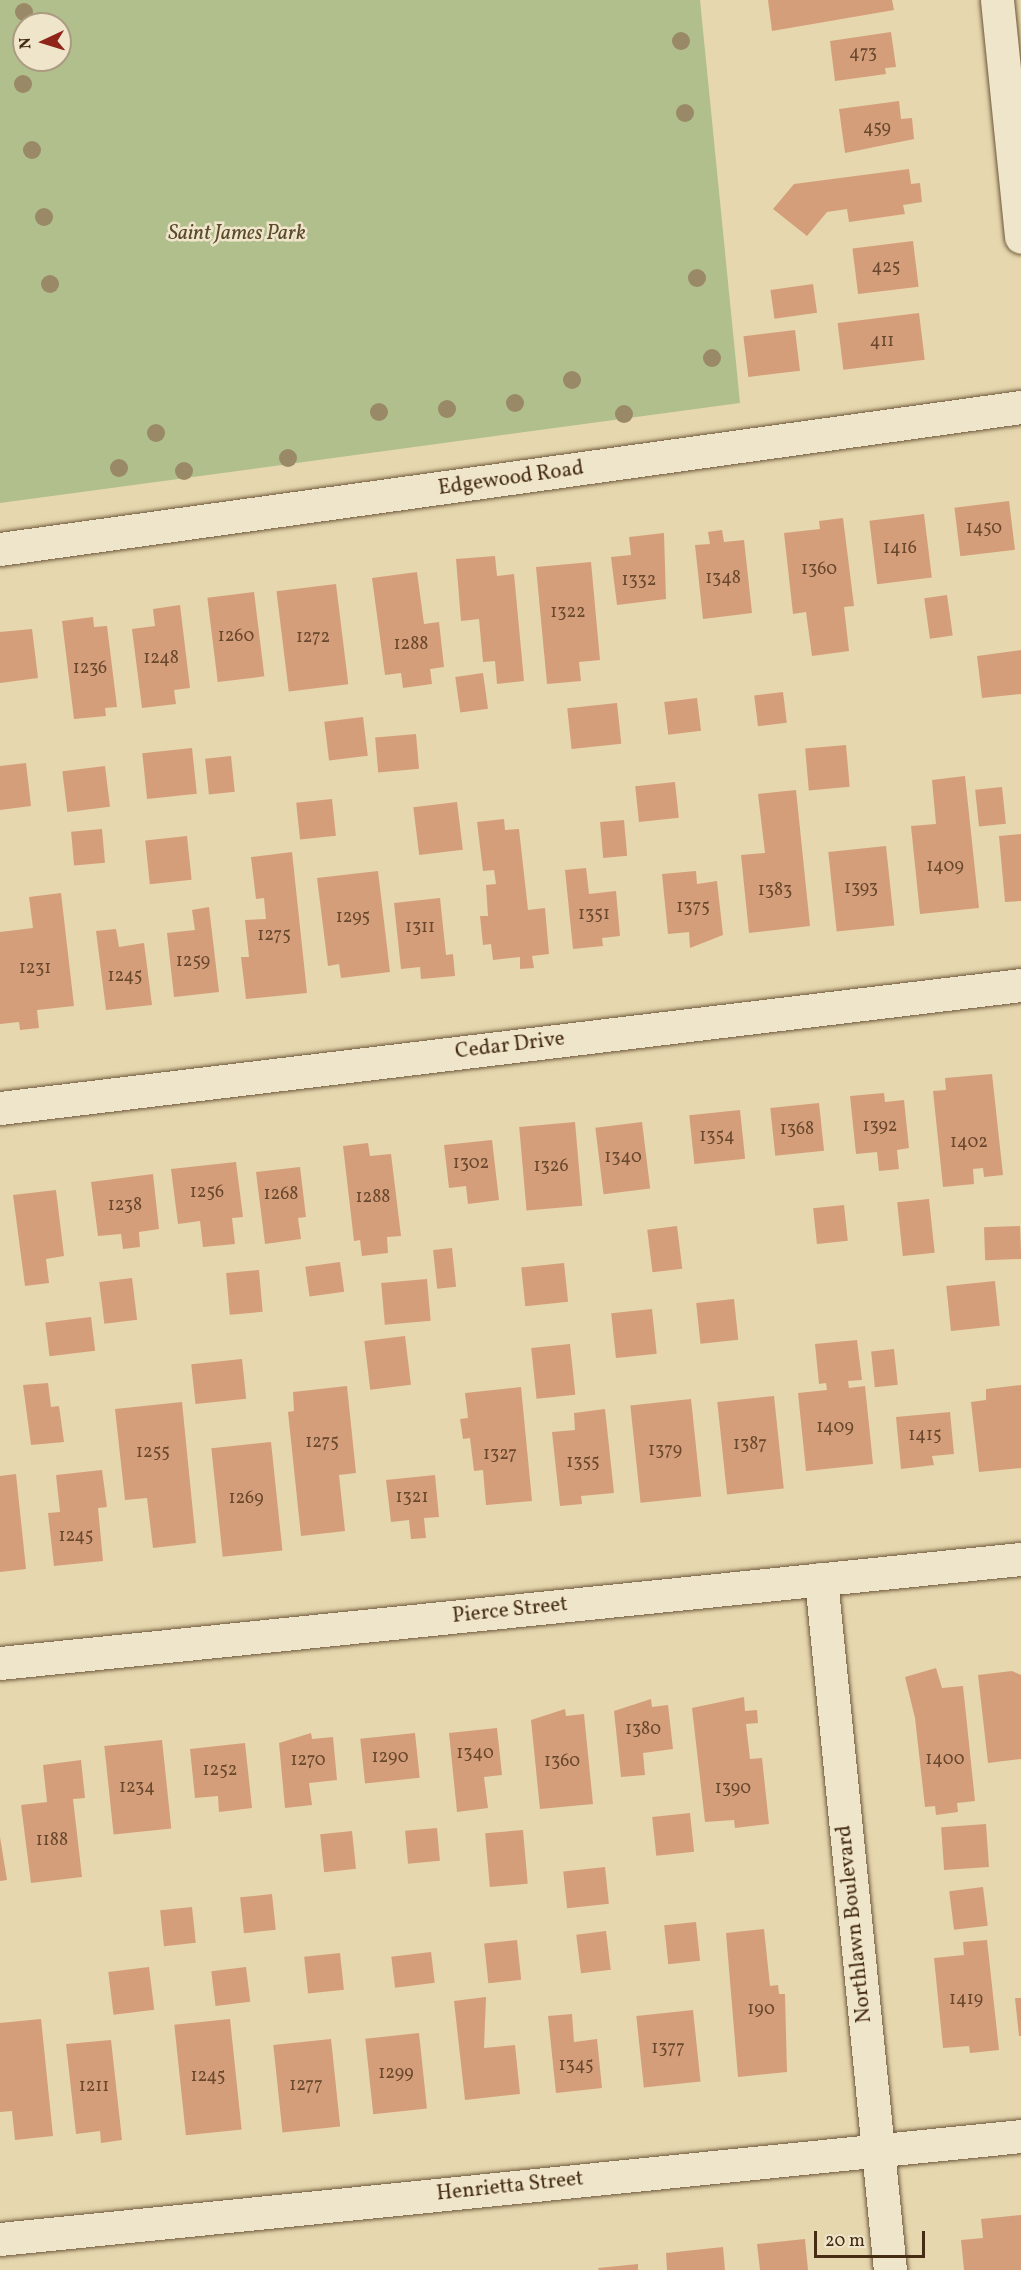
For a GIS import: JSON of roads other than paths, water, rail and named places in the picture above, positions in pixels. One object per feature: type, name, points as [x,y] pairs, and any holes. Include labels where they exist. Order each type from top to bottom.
[{"type":"street","points":[[997,0],[1021,237]]},
{"type":"street","name":"Edgewood Road","points":[[0,549],[1021,407]]},
{"type":"street","name":"Cedar Drive","points":[[0,1108],[1021,985]]},
{"type":"street","name":"Pierce Street","points":[[0,1662],[1021,1559]]},
{"type":"street","name":"Northlawn Boulevard","points":[[821,1579],[890,2270]]},
{"type":"street","name":"Henrietta Street","points":[[0,2239],[1021,2136]]},
{"type":"park label","name":"Saint James Park","points":[[237,234]]}]
